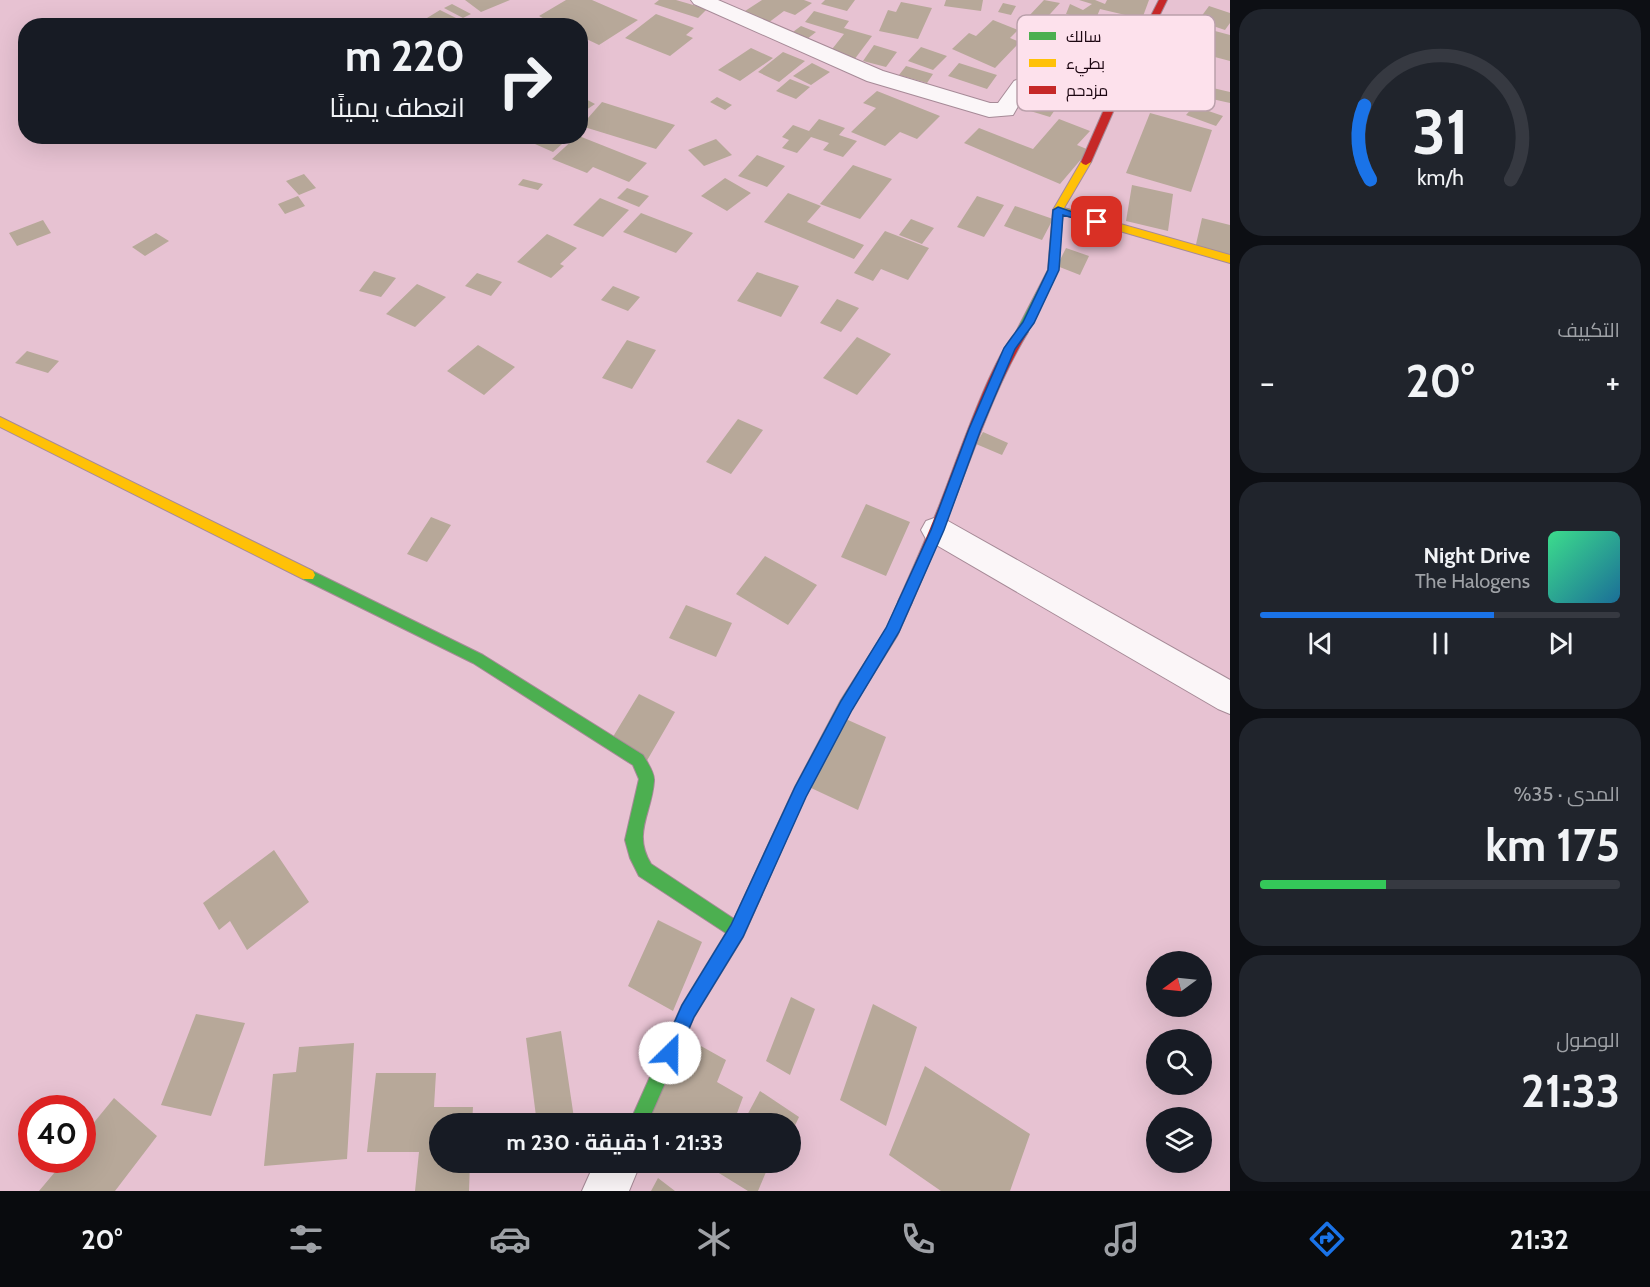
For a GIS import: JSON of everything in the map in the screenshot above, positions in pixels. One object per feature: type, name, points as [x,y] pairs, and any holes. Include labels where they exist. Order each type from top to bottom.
[{"type":"street","points":[[701,0],[875,76],[989,110],[1005,111],[1017,92]]},
{"type":"street","points":[[1155,15],[1163,0]]},
{"type":"street","points":[[643,1113],[688,1011],[737,931],[800,792],[846,705],[892,632],[937,530],[975,429],[1010,348],[1028,323],[1053,270],[1058,210],[1084,166],[1108,111]]},
{"type":"street","points":[[1058,210],[1230,259]]},
{"type":"street","points":[[0,422],[478,659],[620,746],[638,760],[647,779],[633,840],[638,858],[645,870],[737,931]]},
{"type":"street","points":[[937,530],[1230,698]]},
{"type":"street","points":[[604,1191],[613,1173]]},
{"type":"building","points":[[465,0],[510,0],[481,12]]},
{"type":"building","points":[[566,0],[592,0],[638,20],[599,45],[588,40],[588,18],[543,18],[539,16]]},
{"type":"building","points":[[659,0],[676,0],[707,9],[698,18],[654,4]]},
{"type":"building","points":[[762,0],[804,0],[812,3],[795,15],[784,11],[768,23],[742,13]]},
{"type":"building","points":[[825,0],[855,0],[847,11],[821,4]]},
{"type":"building","points":[[946,0],[983,0],[981,11],[944,6]]},
{"type":"building","points":[[1044,0],[1060,3],[1049,15],[1030,15]]},
{"type":"building","points":[[1079,0],[1095,0],[1105,4],[1107,0],[1149,0],[1143,15],[1125,15],[1100,9],[1098,15],[1066,14],[1070,4],[1083,10],[1092,4]]},
{"type":"building","points":[[901,2],[932,8],[918,39],[879,31],[888,10],[896,12]]},
{"type":"building","points":[[1003,3],[1016,6],[1011,15],[998,12]]},
{"type":"building","points":[[452,4],[471,14],[463,18],[444,8]]},
{"type":"building","points":[[1209,6],[1230,13],[1230,23],[1225,30],[1215,27],[1215,15],[1202,15]]},
{"type":"building","points":[[440,10],[456,18],[427,18]]},
{"type":"building","points":[[814,11],[849,21],[844,28],[872,36],[854,60],[829,53],[844,34],[805,22]]},
{"type":"building","points":[[656,14],[694,28],[686,35],[693,38],[670,56],[625,38]]},
{"type":"building","points":[[993,20],[1017,30],[1010,38],[1017,41],[1017,45],[995,68],[952,49],[969,33],[976,36]]},
{"type":"building","points":[[801,26],[816,32],[797,47],[782,40]]},
{"type":"building","points":[[1215,31],[1230,35],[1230,61],[1215,57]]},
{"type":"building","points":[[874,45],[897,52],[886,67],[863,61]]},
{"type":"building","points":[[921,47],[947,56],[933,70],[908,61]]},
{"type":"building","points":[[751,48],[773,58],[740,81],[718,70]]},
{"type":"building","points":[[783,52],[805,61],[779,82],[758,72]]},
{"type":"building","points":[[812,63],[830,72],[811,85],[793,76]]},
{"type":"building","points":[[959,63],[997,75],[987,89],[948,76]]},
{"type":"building","points":[[906,66],[933,74],[927,83],[899,75]]},
{"type":"building","points":[[790,79],[810,87],[796,99],[776,91]]},
{"type":"building","points":[[1016,83],[1017,83],[1017,101],[1005,98]]},
{"type":"building","points":[[1215,88],[1230,92],[1230,103],[1215,100]]},
{"type":"building","points":[[877,91],[940,116],[917,139],[900,132],[885,146],[851,132],[876,108],[863,103]]},
{"type":"building","points":[[717,97],[732,105],[725,110],[710,102]]},
{"type":"building","points":[[588,100],[595,104],[588,109]]},
{"type":"building","points":[[602,102],[675,125],[656,149],[588,128],[588,118]]},
{"type":"building","points":[[1030,111],[1054,111],[1050,117]]},
{"type":"building","points":[[1190,111],[1208,111],[1223,116],[1216,126],[1186,115]]},
{"type":"building","points":[[1150,113],[1212,130],[1191,192],[1126,173]]},
{"type":"building","points":[[819,119],[845,128],[839,135],[857,141],[843,157],[823,150],[829,143],[811,137],[797,153],[782,148],[789,140],[782,137],[793,125],[809,131]]},
{"type":"building","points":[[1059,119],[1090,131],[1077,145],[1089,150],[1060,184],[964,143],[979,128],[1033,149]]},
{"type":"building","points":[[716,139],[732,155],[704,166],[688,150]]},
{"type":"building","points":[[588,140],[647,163],[629,182],[593,167],[587,173],[552,159],[568,144],[588,144]]},
{"type":"building","points":[[535,144],[562,144],[553,152]]},
{"type":"building","points":[[757,155],[785,166],[767,187],[738,176]]},
{"type":"building","points":[[853,165],[892,179],[860,219],[820,204]]},
{"type":"building","points":[[304,174],[316,188],[299,195],[286,181]]},
{"type":"building","points":[[725,178],[751,193],[727,211],[701,196]]},
{"type":"building","points":[[523,179],[543,184],[538,190],[518,185]]},
{"type":"building","points":[[1132,185],[1173,194],[1168,231],[1126,221]]},
{"type":"building","points":[[627,188],[649,196],[639,207],[617,198]]},
{"type":"building","points":[[788,193],[821,206],[807,222],[864,245],[854,259],[764,222]]},
{"type":"building","points":[[298,196],[305,206],[285,214],[278,204]]},
{"type":"building","points":[[977,196],[1004,205],[984,237],[957,227]]},
{"type":"building","points":[[600,198],[629,210],[603,237],[573,225]]},
{"type":"building","points":[[1015,206],[1053,219],[1042,240],[1004,226]]},
{"type":"building","points":[[641,213],[693,233],[676,253],[623,232]]},
{"type":"building","points":[[1202,218],[1230,225],[1230,263],[1194,253]]},
{"type":"building","points":[[911,219],[934,228],[922,244],[899,235]]},
{"type":"building","points":[[43,220],[51,233],[17,246],[9,233]]},
{"type":"building","points":[[885,231],[929,248],[908,280],[881,269],[873,281],[854,273]]},
{"type":"building","points":[[156,233],[169,241],[145,256],[132,247]]},
{"type":"building","points":[[547,234],[577,248],[560,264],[564,266],[551,278],[517,262]]},
{"type":"building","points":[[1066,248],[1089,256],[1080,275],[1057,266]]},
{"type":"building","points":[[374,271],[396,278],[381,297],[359,291]]},
{"type":"building","points":[[757,272],[799,286],[781,317],[737,301]]},
{"type":"building","points":[[477,273],[502,282],[491,296],[465,286]]},
{"type":"building","points":[[417,284],[446,297],[415,327],[386,314]]},
{"type":"building","points":[[613,286],[640,297],[628,311],[601,300]]},
{"type":"building","points":[[837,299],[859,308],[841,332],[820,323]]},
{"type":"building","points":[[857,337],[891,354],[857,395],[823,378]]},
{"type":"building","points":[[627,340],[656,350],[632,389],[602,378]]},
{"type":"building","points":[[478,345],[515,367],[484,395],[447,371]]},
{"type":"building","points":[[27,351],[59,361],[48,373],[15,363]]},
{"type":"building","points":[[738,419],[763,430],[731,474],[706,462]]},
{"type":"building","points":[[983,432],[1008,443],[1002,455],[976,444]]},
{"type":"building","points":[[866,504],[910,522],[886,576],[841,557]]},
{"type":"building","points":[[431,517],[451,525],[427,562],[407,554]]},
{"type":"building","points":[[765,556],[817,585],[788,625],[736,594]]},
{"type":"building","points":[[686,605],[732,623],[716,657],[669,638]]},
{"type":"building","points":[[639,694],[675,712],[645,764],[608,745]]},
{"type":"building","points":[[839,716],[886,737],[858,810],[809,787]]},
{"type":"building","points":[[274,850],[309,902],[247,950],[230,921],[219,930],[203,903]]},
{"type":"building","points":[[658,920],[702,942],[673,1011],[628,986]]},
{"type":"building","points":[[791,997],[815,1009],[790,1075],[766,1061]]},
{"type":"building","points":[[873,1004],[917,1027],[886,1126],[840,1100]]},
{"type":"building","points":[[196,1014],[245,1023],[211,1116],[161,1105]]},
{"type":"building","points":[[561,1031],[573,1113],[536,1113],[526,1038]]},
{"type":"building","points":[[683,1036],[726,1060],[717,1082],[743,1097],[737,1113],[649,1113]]},
{"type":"building","points":[[354,1043],[347,1159],[264,1166],[273,1074],[296,1072],[299,1047]]},
{"type":"building","points":[[925,1066],[1030,1134],[1010,1191],[941,1191],[889,1155]]},
{"type":"building","points":[[376,1073],[436,1073],[434,1107],[473,1107],[473,1113],[429,1113],[429,1173],[470,1173],[469,1191],[415,1191],[419,1152],[367,1152]]},
{"type":"building","points":[[760,1091],[793,1113],[748,1113]]},
{"type":"building","points":[[114,1098],[157,1136],[115,1191],[39,1191],[54,1173],[96,1173],[96,1120]]},
{"type":"building","points":[[719,1173],[766,1173],[758,1191],[748,1191]]},
{"type":"building","points":[[658,1178],[675,1191],[651,1191]]},
{"type":"traffic: fast","points":[[1022,332],[1053,270],[1058,210]]},
{"type":"traffic: fast","points":[[308,575],[478,659],[638,760],[647,779],[633,840],[638,858],[645,870],[737,931]]},
{"type":"traffic: fast","points":[[643,1113],[688,1011],[737,931],[800,792],[846,705],[892,632],[905,602]]},
{"type":"traffic: slow","points":[[1086,162],[1058,210],[1230,259]]},
{"type":"traffic: slow","points":[[0,422],[308,575]]},
{"type":"traffic: jam","points":[[1156,15],[1163,0]]},
{"type":"traffic: jam","points":[[1086,162],[1108,111]]},
{"type":"traffic: jam","points":[[905,602],[941,517],[987,397],[1003,363],[1022,332]]},
{"type":"route","points":[[670,1053],[688,1011],[716,969],[737,931],[800,792],[846,705],[892,632],[937,530],[975,429],[1010,348],[1028,323],[1053,270],[1058,210],[1097,222]]}]
